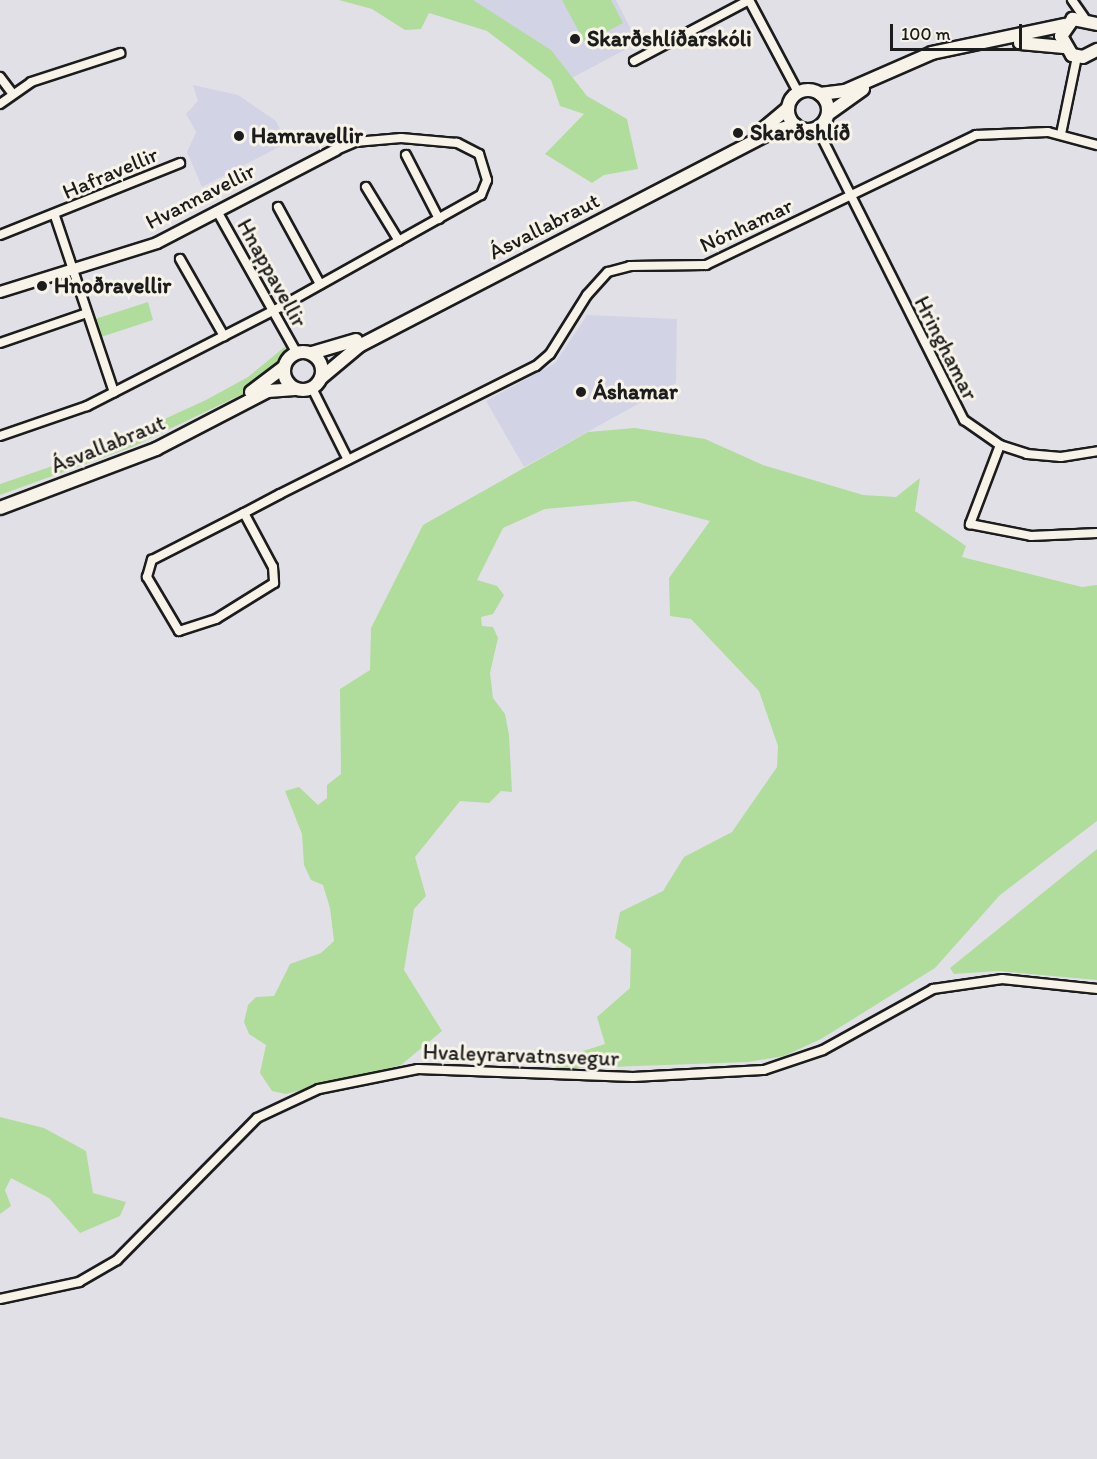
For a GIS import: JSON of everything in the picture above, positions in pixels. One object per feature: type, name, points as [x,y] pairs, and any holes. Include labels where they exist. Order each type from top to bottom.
[{"type":"main road","points":[[1096,52],[1077,57],[1064,47],[1033,42],[954,54],[871,85],[828,114],[817,128],[795,125],[788,108],[798,92],[820,94],[845,91],[941,50],[1067,23],[1084,17],[1097,24]]},
{"type":"main road","points":[[1064,47],[1067,23]]},
{"type":"main road","points":[[820,94],[828,114]]},
{"type":"main road","name":"Ásvallabraut","points":[[312,353],[340,348],[748,137],[788,108]]},
{"type":"main road","name":"Ásvallabraut","points":[[321,378],[359,346],[773,130],[795,125]]},
{"type":"main road","points":[[296,352],[312,353],[322,366],[321,378],[312,388],[295,389],[284,367],[296,352]]},
{"type":"main road","name":"Ásvallabraut","points":[[0,499],[200,419],[262,386],[284,367]]},
{"type":"main road","name":"Ásvallabraut","points":[[0,508],[156,449],[268,392],[295,389]]},
{"type":"street","points":[[634,61],[749,0],[798,92]]},
{"type":"street","points":[[1072,1],[1084,17]]},
{"type":"street","points":[[1067,23],[1072,1]]},
{"type":"street","points":[[0,104],[31,82],[120,53]]},
{"type":"street","points":[[1061,134],[1077,57]]},
{"type":"street","points":[[0,77],[13,94]]},
{"type":"street","name":"Hringhamar","points":[[817,128],[947,394],[964,420],[1000,445],[1061,457],[1097,451]]},
{"type":"street","points":[[850,197],[963,138],[1004,131],[1061,134],[1097,145]]},
{"type":"street","points":[[0,436],[114,392],[273,310],[481,195],[487,169],[475,150],[401,138],[341,148]]},
{"type":"street","name":"Hvannavellir","points":[[0,292],[71,267],[157,243],[341,148]]},
{"type":"street","points":[[406,155],[439,219]]},
{"type":"street","name":"Hafravellir","points":[[0,234],[55,216],[180,163]]},
{"type":"street","points":[[366,187],[399,241]]},
{"type":"street","name":"Nónhamar","points":[[348,460],[536,366],[550,354],[598,279],[620,267],[706,265],[850,197]]},
{"type":"street","points":[[278,207],[320,284]]},
{"type":"street","name":"Hnappavellir","points":[[218,211],[296,352]]},
{"type":"street","name":"Hafravellir","points":[[55,216],[71,267]]},
{"type":"street","points":[[180,259],[224,336]]},
{"type":"street","points":[[71,267],[114,392]]},
{"type":"street","points":[[0,343],[87,313]]},
{"type":"street","points":[[244,513],[273,567],[274,583],[216,619],[179,631],[147,577],[148,566],[244,513],[348,460],[312,388]]},
{"type":"street","points":[[1000,445],[970,524],[1031,536],[1097,534]]},
{"type":"street","name":"Hvaleyrarvatnsvegur","points":[[0,1299],[93,1276],[142,1238],[257,1118],[319,1089],[417,1069],[633,1077],[764,1070],[823,1050],[913,997],[941,987],[1002,979],[1097,989]]},
{"type":"shaded area","name":"Skarðshlíðarskóli","points":[[420,0],[616,0],[638,43],[564,82],[508,35]]},
{"type":"shaded area","name":"Hamravellir","points":[[193,85],[238,95],[276,121],[287,143],[202,187],[187,152],[196,132],[186,114],[198,101]]},
{"type":"shaded area","name":"Áshamar","points":[[587,315],[677,319],[676,383],[524,467],[486,401],[555,363]]},
{"type":"green space","points":[[339,0],[473,0],[551,50],[587,96],[627,119],[638,169],[604,175],[592,183],[545,154],[584,114],[560,106],[551,80],[487,31],[429,13],[421,29],[405,30],[372,9]]},
{"type":"green space","points":[[562,0],[611,0],[623,23],[585,43]]},
{"type":"green space","points":[[148,302],[153,320],[101,337],[95,319]]},
{"type":"green space","points":[[287,345],[277,368],[253,389],[132,447],[0,495],[0,484],[88,454],[206,400],[248,377]]},
{"type":"green space","points":[[635,428],[705,439],[763,465],[863,495],[896,497],[920,478],[915,511],[966,546],[962,557],[1082,587],[1097,585],[1097,821],[1000,895],[935,968],[821,1039],[784,1056],[748,1062],[554,1069],[558,1059],[605,1044],[597,1017],[630,988],[631,949],[615,938],[620,912],[663,891],[684,857],[732,832],[777,767],[778,746],[759,691],[691,619],[670,616],[669,578],[710,521],[634,501],[545,509],[503,528],[477,580],[497,586],[504,595],[493,614],[481,617],[482,626],[493,627],[498,638],[490,673],[493,698],[505,714],[509,735],[512,792],[501,791],[489,803],[460,801],[415,857],[426,896],[414,909],[404,970],[442,1031],[401,1065],[286,1094],[272,1091],[260,1073],[266,1045],[249,1034],[244,1022],[248,1005],[256,997],[274,996],[290,964],[321,953],[334,941],[330,908],[323,885],[311,880],[304,865],[302,834],[285,791],[299,787],[318,805],[327,798],[327,785],[341,774],[340,689],[370,670],[371,628],[423,525],[588,432]]},
{"type":"green space","points":[[1097,849],[1097,980],[998,971],[954,974],[950,968]]},
{"type":"green space","points":[[0,1117],[44,1128],[86,1151],[93,1193],[126,1202],[120,1216],[80,1233],[49,1198],[11,1178],[5,1190],[11,1206],[0,1214]]},
{"type":"place","name":"Skarðshlíðarskóli","points":[[575,39]]},
{"type":"place","name":"Skarðshlíð","points":[[738,133]]},
{"type":"place","name":"Hamravellir","points":[[239,136]]},
{"type":"place","name":"Hnoðravellir","points":[[42,286]]},
{"type":"place","name":"Áshamar","points":[[581,392]]}]
